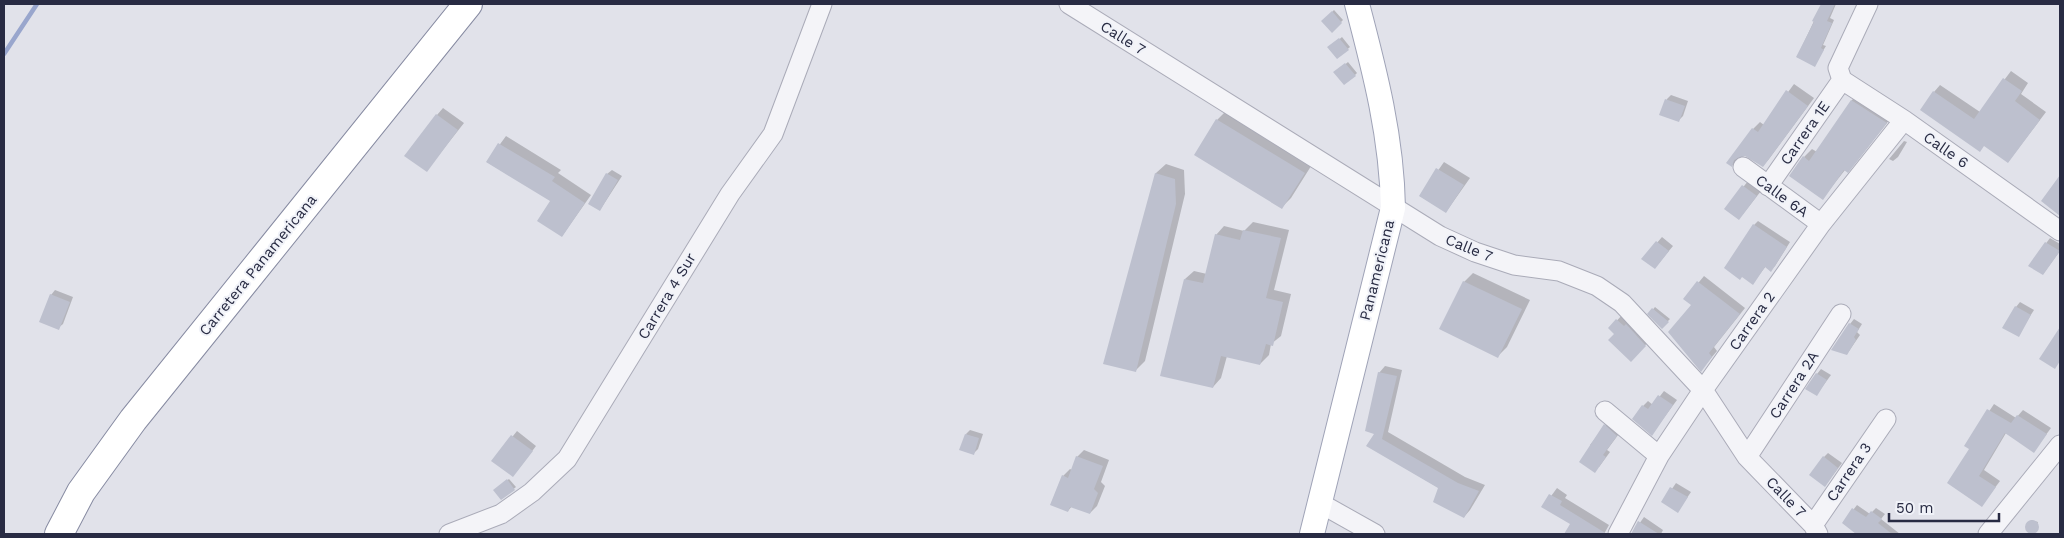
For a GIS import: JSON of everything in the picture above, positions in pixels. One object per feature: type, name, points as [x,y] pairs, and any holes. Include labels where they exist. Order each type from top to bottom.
[{"type":"highway","name":"Carretera Panamericana","points":[[59,534],[81,492],[133,420],[468,4]]},
{"type":"main road","name":"Panamericana","points":[[1312,534],[1318,502],[1393,208],[1393,172],[1379,88],[1357,4]]},
{"type":"street","name":"Carrera 4 Sur","points":[[449,534],[501,514],[532,492],[567,459],[730,194],[773,134],[822,4]]},
{"type":"street","name":"Calle 7","points":[[1069,4],[1440,236],[1475,252],[1514,265],[1559,271],[1597,286],[1622,303],[1703,390],[1748,457],[1816,530]]},
{"type":"street","name":"Carrera 1E","points":[[1768,186],[1840,74],[1868,4]]},
{"type":"street","name":"Calle 6","points":[[1840,74],[2060,230]]},
{"type":"street","name":"Carrera 2","points":[[1618,534],[1659,456],[1703,390],[1821,224],[1904,120]]},
{"type":"street","name":"Calle 6A","points":[[1742,167],[1821,224]]},
{"type":"street","name":"Carrera 2A","points":[[1748,457],[1841,314]]},
{"type":"street","points":[[1605,411],[1659,456]]},
{"type":"street","name":"Carrera 3","points":[[1816,530],[1886,419]]},
{"type":"street","points":[[1988,534],[2060,445]]},
{"type":"street","points":[[1318,502],[1375,534]]},
{"type":"building","points":[[1821,4],[1835,4],[1827,21],[1832,23],[1821,48],[1824,50],[1815,67],[1796,57]]},
{"type":"building","points":[[1332,11],[1342,23],[1332,33],[1321,21]]},
{"type":"building","points":[[1339,38],[1349,50],[1337,59],[1327,47]]},
{"type":"building","points":[[1345,63],[1356,76],[1344,85],[1333,72]]},
{"type":"building","points":[[2003,78],[2022,91],[2015,101],[2040,120],[2008,163],[1984,146],[1980,152],[1920,110],[1933,91],[1974,119]]},
{"type":"building","points":[[1786,90],[1808,106],[1763,167],[1745,156],[1734,160],[1732,167],[1726,163],[1752,128],[1758,132]]},
{"type":"building","points":[[1665,99],[1685,106],[1679,122],[1659,115]]},
{"type":"building","points":[[1851,100],[1887,123],[1848,173],[1844,170],[1823,200],[1789,176],[1803,156],[1809,161]]},
{"type":"building","points":[[436,114],[458,130],[427,172],[404,156]]},
{"type":"building","points":[[1216,119],[1305,173],[1282,209],[1194,155]]},
{"type":"building","points":[[498,143],[555,177],[552,181],[585,203],[562,237],[537,221],[550,201],[486,162]]},
{"type":"building","points":[[1436,168],[1464,185],[1446,213],[1419,196]]},
{"type":"building","points":[[606,173],[618,180],[600,211],[588,204]]},
{"type":"building","points":[[1155,173],[1175,179],[1176,204],[1136,372],[1103,364]]},
{"type":"building","points":[[2060,175],[2060,216],[2041,201]]},
{"type":"building","points":[[1742,185],[1757,196],[1739,220],[1724,209]]},
{"type":"building","points":[[1753,224],[1787,247],[1771,272],[1765,267],[1753,285],[1742,277],[1740,280],[1724,268]]},
{"type":"building","points":[[1243,230],[1281,238],[1266,298],[1283,302],[1273,346],[1266,344],[1260,365],[1221,356],[1213,388],[1160,376],[1184,279],[1203,283],[1215,234],[1240,240]]},
{"type":"building","points":[[1656,241],[1669,251],[1655,269],[1641,259]]},
{"type":"building","points":[[2045,242],[2060,251],[2043,275],[2028,266]]},
{"type":"building","points":[[1463,281],[1522,309],[1498,358],[1439,329]]},
{"type":"building","points":[[1697,281],[1740,314],[1709,353],[1712,357],[1701,372],[1668,332],[1691,305],[1683,299]]},
{"type":"building","points":[[50,294],[70,302],[59,330],[39,322]]},
{"type":"building","points":[[2015,306],[2031,315],[2019,337],[2002,328]]},
{"type":"building","points":[[1652,308],[1669,322],[1662,329],[1647,314]]},
{"type":"building","points":[[1616,319],[1624,326],[1626,324],[1646,346],[1631,362],[1608,340],[1614,334],[1608,328]]},
{"type":"building","points":[[1849,323],[1859,329],[1854,337],[1856,340],[1847,355],[1831,350]]},
{"type":"building","points":[[2060,327],[2060,361],[2055,369],[2039,359]]},
{"type":"building","points":[[1378,372],[1397,376],[1382,439],[1458,483],[1479,491],[1464,518],[1433,502],[1438,488],[1366,446],[1374,434],[1365,431]]},
{"type":"building","points":[[1816,373],[1827,380],[1817,396],[1805,389]]},
{"type":"building","points":[[1658,395],[1673,405],[1652,436],[1632,419],[1642,405],[1648,409]]},
{"type":"building","points":[[1987,409],[2011,423],[2017,415],[2047,434],[2034,453],[2005,433],[1979,476],[1996,487],[1982,507],[1947,483],[1969,449],[1964,446]]},
{"type":"building","points":[[1604,424],[1617,436],[1603,455],[1606,457],[1595,473],[1579,462]]},
{"type":"building","points":[[965,434],[979,438],[974,455],[959,450]]},
{"type":"building","points":[[511,435],[533,451],[513,477],[491,461]]},
{"type":"building","points":[[1076,456],[1103,466],[1094,489],[1098,493],[1090,514],[1070,507],[1068,512],[1050,505],[1062,475],[1068,478]]},
{"type":"building","points":[[1823,456],[1838,468],[1825,487],[1809,475]]},
{"type":"building","points":[[507,479],[515,490],[501,500],[493,490]]},
{"type":"building","points":[[1670,487],[1688,497],[1678,513],[1661,502]]},
{"type":"building","points":[[1549,494],[1562,501],[1560,505],[1607,534],[1564,534],[1570,524],[1541,507]]},
{"type":"building","points":[[1852,508],[1866,517],[1871,511],[1882,519],[1878,523],[1892,534],[1856,534],[1842,523]]},
{"type":"building","points":[[2032,520],[2037,522],[2039,527],[2037,532],[2032,534],[2027,532],[2025,527],[2027,522]]},
{"type":"building","points":[[1638,521],[1659,534],[1631,534]]},
{"type":"waterway","points":[[4,54],[37,4]]}]
